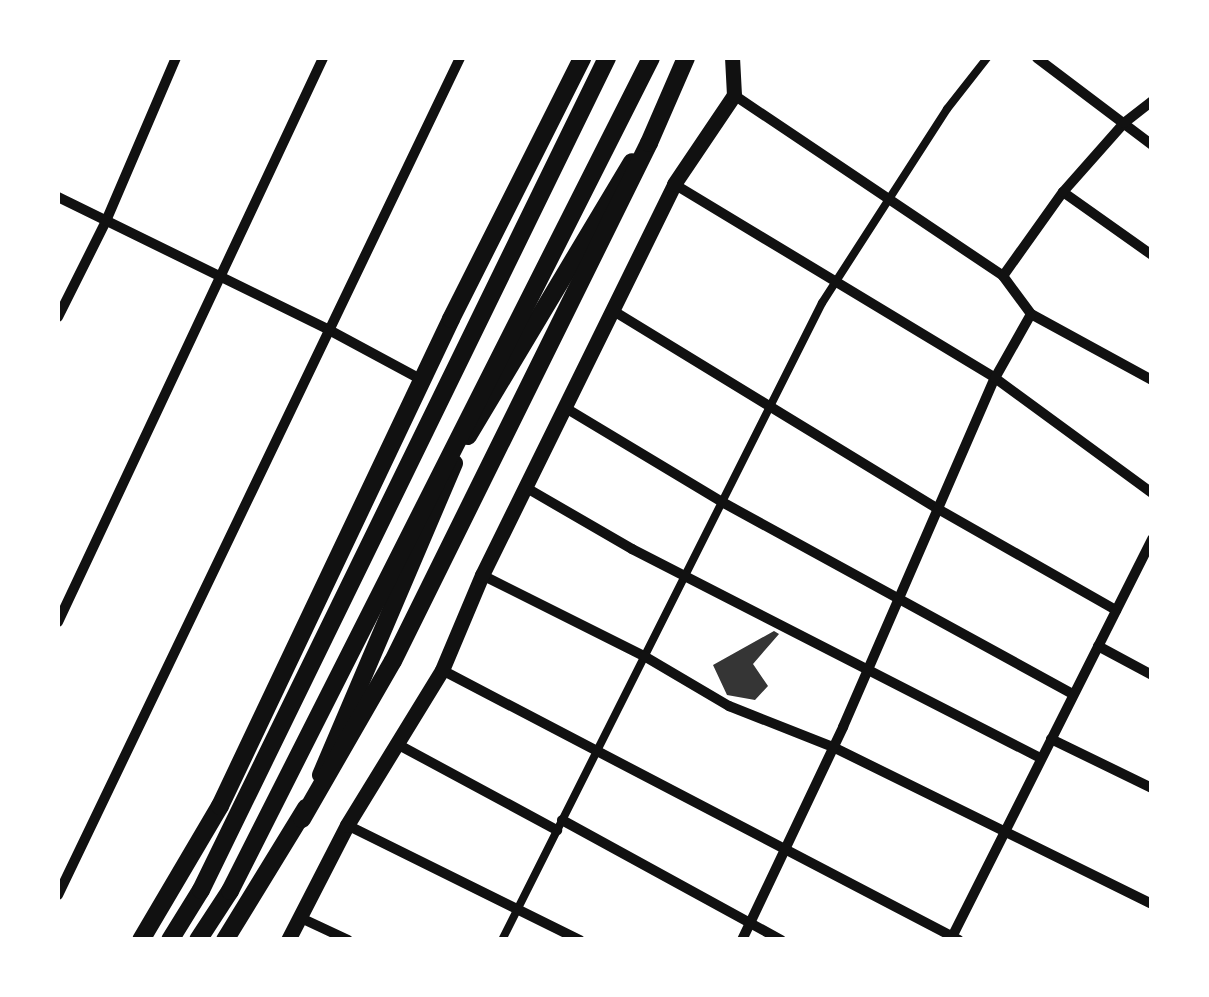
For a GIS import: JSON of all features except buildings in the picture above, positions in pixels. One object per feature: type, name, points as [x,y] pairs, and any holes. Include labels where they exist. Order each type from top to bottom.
[{"type":"main road","points":[[140,940],[220,806],[582,58]]},
{"type":"main road","points":[[170,940],[201,890],[607,58]]},
{"type":"main road","points":[[198,940],[230,891],[651,58]]},
{"type":"main road","points":[[226,940],[302,819],[393,661],[649,143],[686,58]]},
{"type":"main road","points":[[302,819],[460,449],[694,58]]},
{"type":"main road","points":[[288,940],[347,824],[442,670],[524,487],[674,184],[734,94],[732,58]]},
{"type":"street","points":[[58,317],[106,221],[176,58]]},
{"type":"street","points":[[58,622],[322,58]]},
{"type":"street","points":[[58,894],[460,58]]},
{"type":"street","points":[[502,940],[834,283],[987,58]]},
{"type":"street","points":[[1038,58],[1152,145]]},
{"type":"street","points":[[734,94],[1002,276],[1031,314],[1152,380]]},
{"type":"street","points":[[1002,276],[1063,192],[1124,123],[1152,101]]},
{"type":"street","points":[[674,184],[994,378],[1152,493]]},
{"type":"street","points":[[1063,192],[1152,254]]},
{"type":"street","points":[[58,198],[331,331],[424,382]]},
{"type":"street","points":[[612,310],[772,403],[938,508],[1116,610]]},
{"type":"street","points":[[742,940],[834,747],[994,378],[1031,314]]},
{"type":"street","points":[[564,407],[722,502],[1073,694]]},
{"type":"street","points":[[524,487],[685,575],[1041,758]]},
{"type":"street","points":[[442,670],[595,754],[954,938],[1151,541]]},
{"type":"street","points":[[482,575],[644,656],[728,706],[834,747],[1152,904]]},
{"type":"street","points":[[1098,646],[1152,676]]},
{"type":"street","points":[[1051,739],[1152,788]]},
{"type":"street","points":[[397,744],[781,940]]},
{"type":"street","points":[[347,824],[580,940]]},
{"type":"street","points":[[301,918],[348,940]]}]
